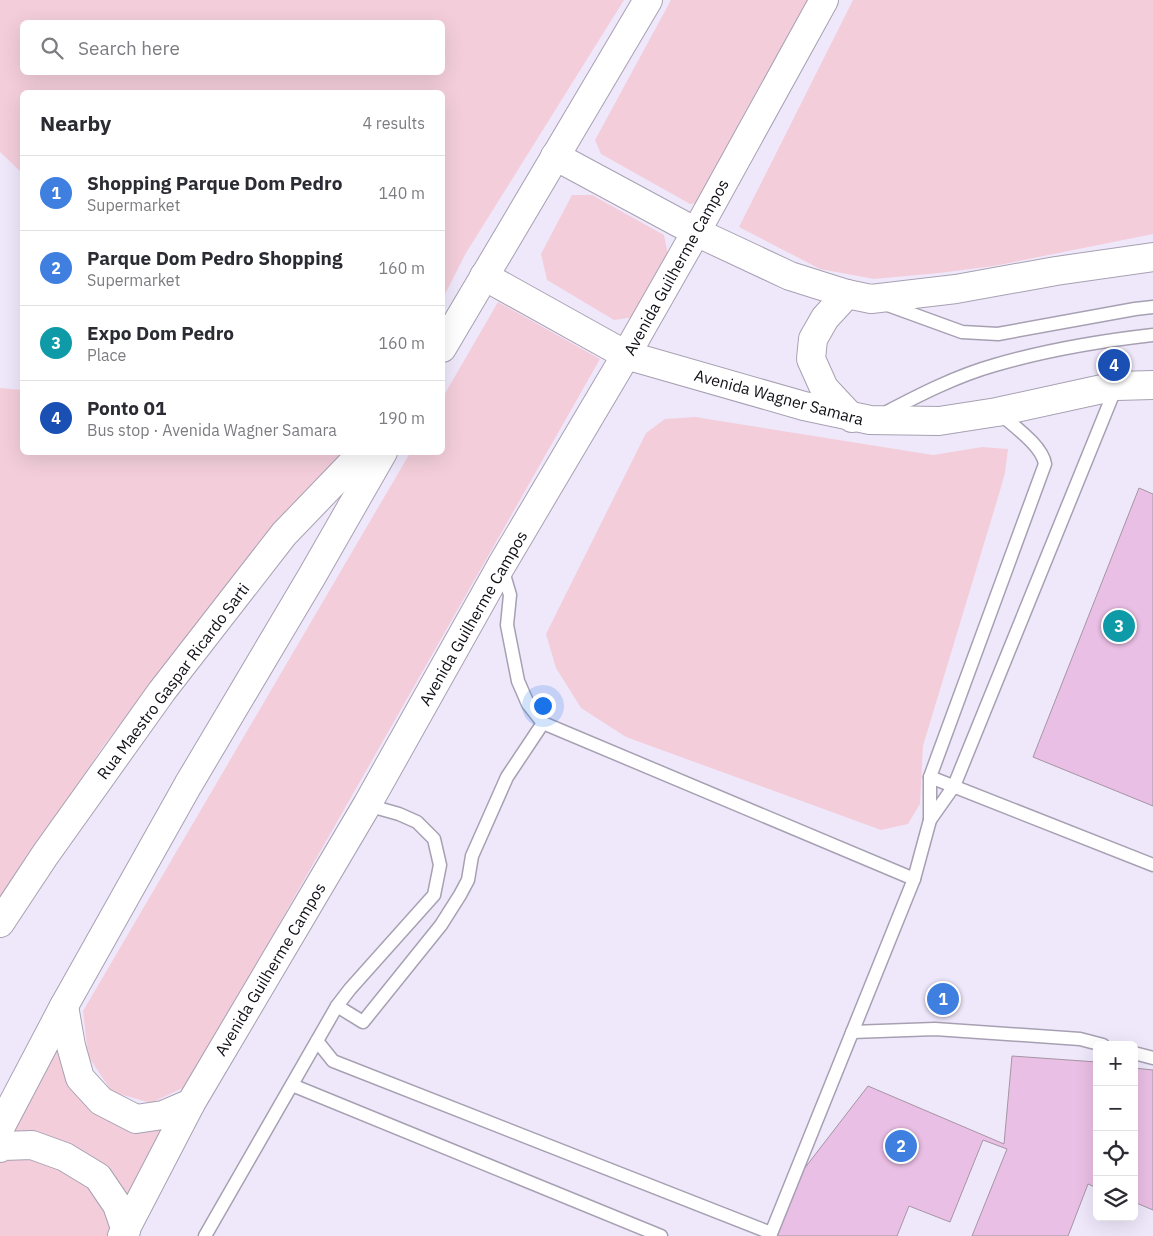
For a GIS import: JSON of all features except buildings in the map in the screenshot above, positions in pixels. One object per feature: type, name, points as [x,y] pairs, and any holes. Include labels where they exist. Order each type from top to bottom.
[{"type":"main road","points":[[445,343],[648,0]]},
{"type":"main road","name":"Avenida Guilherme Campos","points":[[124,1233],[191,1103],[366,805],[501,566],[626,355],[824,0]]},
{"type":"main road","points":[[555,156],[696,232],[790,276],[859,296],[956,289],[1153,257]]},
{"type":"main road","name":"Avenida Wagner Samara","points":[[484,276],[626,355],[804,406],[861,419],[939,421],[998,412],[1116,386],[1153,385]]},
{"type":"main road","points":[[859,296],[825,318],[813,339],[811,359],[824,388],[861,419]]},
{"type":"main road","name":"Rua Maestro Gaspar Ricardo Sarti","points":[[0,923],[45,855],[162,690],[284,534],[359,455]]},
{"type":"main road","points":[[0,1128],[64,1006],[188,785],[381,455]]},
{"type":"main road","points":[[64,1006],[70,1046],[80,1078],[101,1101],[136,1119],[163,1116],[191,1103]]},
{"type":"main road","points":[[0,1148],[3,1146],[32,1145],[65,1157],[98,1178],[117,1204],[124,1233]]},
{"type":"lane","points":[[859,296],[962,332],[998,334],[1153,307]]},
{"type":"lane","points":[[861,419],[995,365],[1097,342],[1153,335]]},
{"type":"lane","points":[[930,820],[954,786],[1116,386]]},
{"type":"lane","points":[[317,1041],[333,1061],[770,1234],[914,879],[930,820],[930,777],[1046,464],[1045,458],[1037,447],[998,412]]},
{"type":"lane","points":[[501,566],[510,595],[507,625],[518,681],[528,704],[544,723],[914,879]]},
{"type":"lane","points":[[338,1006],[363,1022],[441,925],[468,880],[472,856],[507,778],[544,723]]},
{"type":"lane","points":[[930,777],[1153,866]]},
{"type":"lane","points":[[205,1236],[338,1006],[350,989],[434,895],[440,865],[434,839],[417,822],[400,814],[366,805]]},
{"type":"lane","points":[[852,1032],[935,1029],[1080,1039],[1093,1042]]},
{"type":"lane","points":[[1138,1054],[1153,1058]]},
{"type":"lane","points":[[292,1085],[662,1236]]},
{"type":"shaded area","points":[[0,0],[624,0],[466,253],[445,294],[445,90],[20,90],[20,171],[0,152]]},
{"type":"shaded area","points":[[671,0],[814,0],[700,203],[690,204],[601,154],[595,140]]},
{"type":"shaded area","points":[[853,0],[1153,0],[1153,234],[994,266],[874,279],[820,269],[739,227]]},
{"type":"shaded area","points":[[572,195],[592,195],[664,235],[668,255],[635,317],[614,320],[547,280],[541,254]]},
{"type":"shaded area","points":[[498,302],[600,359],[187,1086],[151,1103],[112,1092],[88,1056],[83,1011],[409,455],[445,455],[445,394]]},
{"type":"shaded area","points":[[0,388],[20,390],[20,455],[340,455],[275,523],[104,745],[0,899]]},
{"type":"shaded area","points":[[695,417],[933,455],[982,447],[1008,449],[1005,473],[999,494],[923,746],[920,804],[908,824],[881,830],[626,737],[581,708],[556,668],[546,634],[646,433],[665,419]]},
{"type":"shaded area","points":[[59,1028],[73,1081],[174,1119],[130,1211],[106,1173],[4,1138]]},
{"type":"shaded area","points":[[27,1153],[95,1185],[115,1236],[0,1236],[0,1158]]},
{"type":"place","name":"Ponto 01","points":[[1114,365]]},
{"type":"place","name":"Expo Dom Pedro","points":[[1119,626]]},
{"type":"place","name":"Shopping Parque Dom Pedro","points":[[943,999]]},
{"type":"place","name":"Parque Dom Pedro Shopping","points":[[901,1146]]}]
